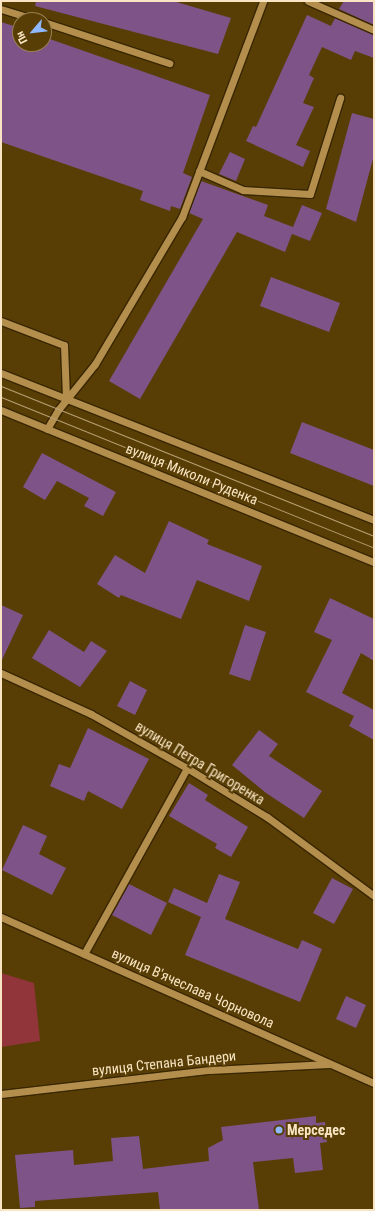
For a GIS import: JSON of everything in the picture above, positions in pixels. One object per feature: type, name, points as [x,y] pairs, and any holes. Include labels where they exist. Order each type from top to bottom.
[{"type":"street","points":[[47,429],[66,398],[95,364],[178,224],[263,1]]},
{"type":"street","points":[[308,1],[374,30]]},
{"type":"street","points":[[1,9],[12,12]]},
{"type":"street","points":[[52,25],[169,63]]},
{"type":"street","points":[[199,171],[243,190],[310,194],[340,98]]},
{"type":"street","points":[[1,321],[64,345],[66,398]]},
{"type":"street","name":"вулиця Миколи Руденка","points":[[1,373],[374,520]]},
{"type":"street","name":"вулиця Миколи Руденка","points":[[1,410],[374,562]]},
{"type":"street","name":"вулиця Петра Григоренка","points":[[1,673],[91,714],[187,768],[267,817],[374,896]]},
{"type":"street","points":[[84,954],[187,768]]},
{"type":"street","name":"вулиця В'ячеслава Чорновола","points":[[1,917],[374,1083]]},
{"type":"street","name":"вулиця Степана Бандери","points":[[1,1094],[210,1070],[331,1064]]},
{"type":"shaded area","points":[[1,973],[34,983],[40,1041],[1,1047]]},
{"type":"building","points":[[36,1],[173,1],[231,18],[218,54],[35,6]]},
{"type":"building","points":[[344,1],[374,1],[374,25],[339,9]]},
{"type":"building","points":[[307,15],[331,26],[335,18],[374,35],[374,58],[355,51],[351,60],[322,47],[309,75],[314,78],[303,103],[314,107],[296,145],[310,151],[303,167],[246,141],[253,126],[256,127]]},
{"type":"building","points":[[1,22],[12,25],[12,52],[52,52],[52,40],[210,95],[183,173],[192,177],[180,209],[171,206],[170,211],[140,200],[143,191],[1,142]]},
{"type":"building","points":[[352,113],[374,119],[374,155],[356,222],[326,209]]},
{"type":"building","points":[[230,152],[245,159],[236,181],[219,174]]},
{"type":"building","points":[[201,181],[268,205],[264,216],[293,227],[302,205],[322,213],[310,241],[292,234],[285,252],[237,232],[140,399],[109,381],[203,219],[189,213]]},
{"type":"building","points":[[271,277],[340,303],[329,332],[260,306]]},
{"type":"building","points":[[302,422],[374,450],[374,486],[290,453]]},
{"type":"building","points":[[42,453],[116,492],[103,516],[84,506],[89,498],[57,481],[45,500],[23,487]]},
{"type":"building","points":[[169,521],[209,540],[207,544],[262,566],[249,601],[197,580],[181,619],[121,595],[119,598],[97,584],[115,555],[145,573]]},
{"type":"building","points":[[330,598],[374,619],[374,661],[361,653],[342,693],[374,710],[374,740],[349,726],[354,716],[306,692],[332,640],[314,632]]},
{"type":"building","points":[[1,605],[23,615],[1,662]]},
{"type":"building","points":[[245,625],[266,632],[250,681],[229,674]]},
{"type":"building","points":[[49,630],[84,652],[91,641],[107,651],[80,687],[32,658]]},
{"type":"building","points":[[130,681],[147,690],[135,715],[117,706]]},
{"type":"building","points":[[88,728],[149,759],[122,809],[88,791],[84,801],[50,786],[59,764],[70,768]]},
{"type":"building","points":[[259,730],[278,744],[269,756],[322,791],[304,818],[266,793],[232,765]]},
{"type":"building","points":[[189,783],[208,795],[205,800],[248,827],[231,857],[215,848],[217,844],[169,816]]},
{"type":"building","points":[[23,825],[47,836],[39,854],[66,868],[52,895],[2,870]]},
{"type":"building","points":[[219,874],[240,882],[225,919],[298,949],[302,940],[322,949],[300,1002],[185,955],[201,917],[168,902],[174,888],[207,903]]},
{"type":"building","points":[[332,878],[353,889],[334,924],[313,913]]},
{"type":"building","points":[[129,884],[167,903],[151,935],[112,915]]},
{"type":"building","points":[[346,996],[366,1005],[356,1028],[336,1019]]},
{"type":"building","points":[[316,1116],[316,1123],[325,1122],[327,1142],[320,1143],[323,1170],[295,1173],[293,1158],[253,1162],[259,1210],[160,1210],[158,1192],[35,1201],[35,1207],[20,1208],[15,1155],[73,1150],[74,1165],[113,1161],[111,1138],[139,1136],[143,1169],[209,1161],[208,1148],[223,1140],[221,1127]]},
{"type":"tram line","points":[[1,386],[374,536]]},
{"type":"tram line","points":[[1,397],[374,548]]},
{"type":"place","name":"Мерседес","points":[[279,1130]]}]
